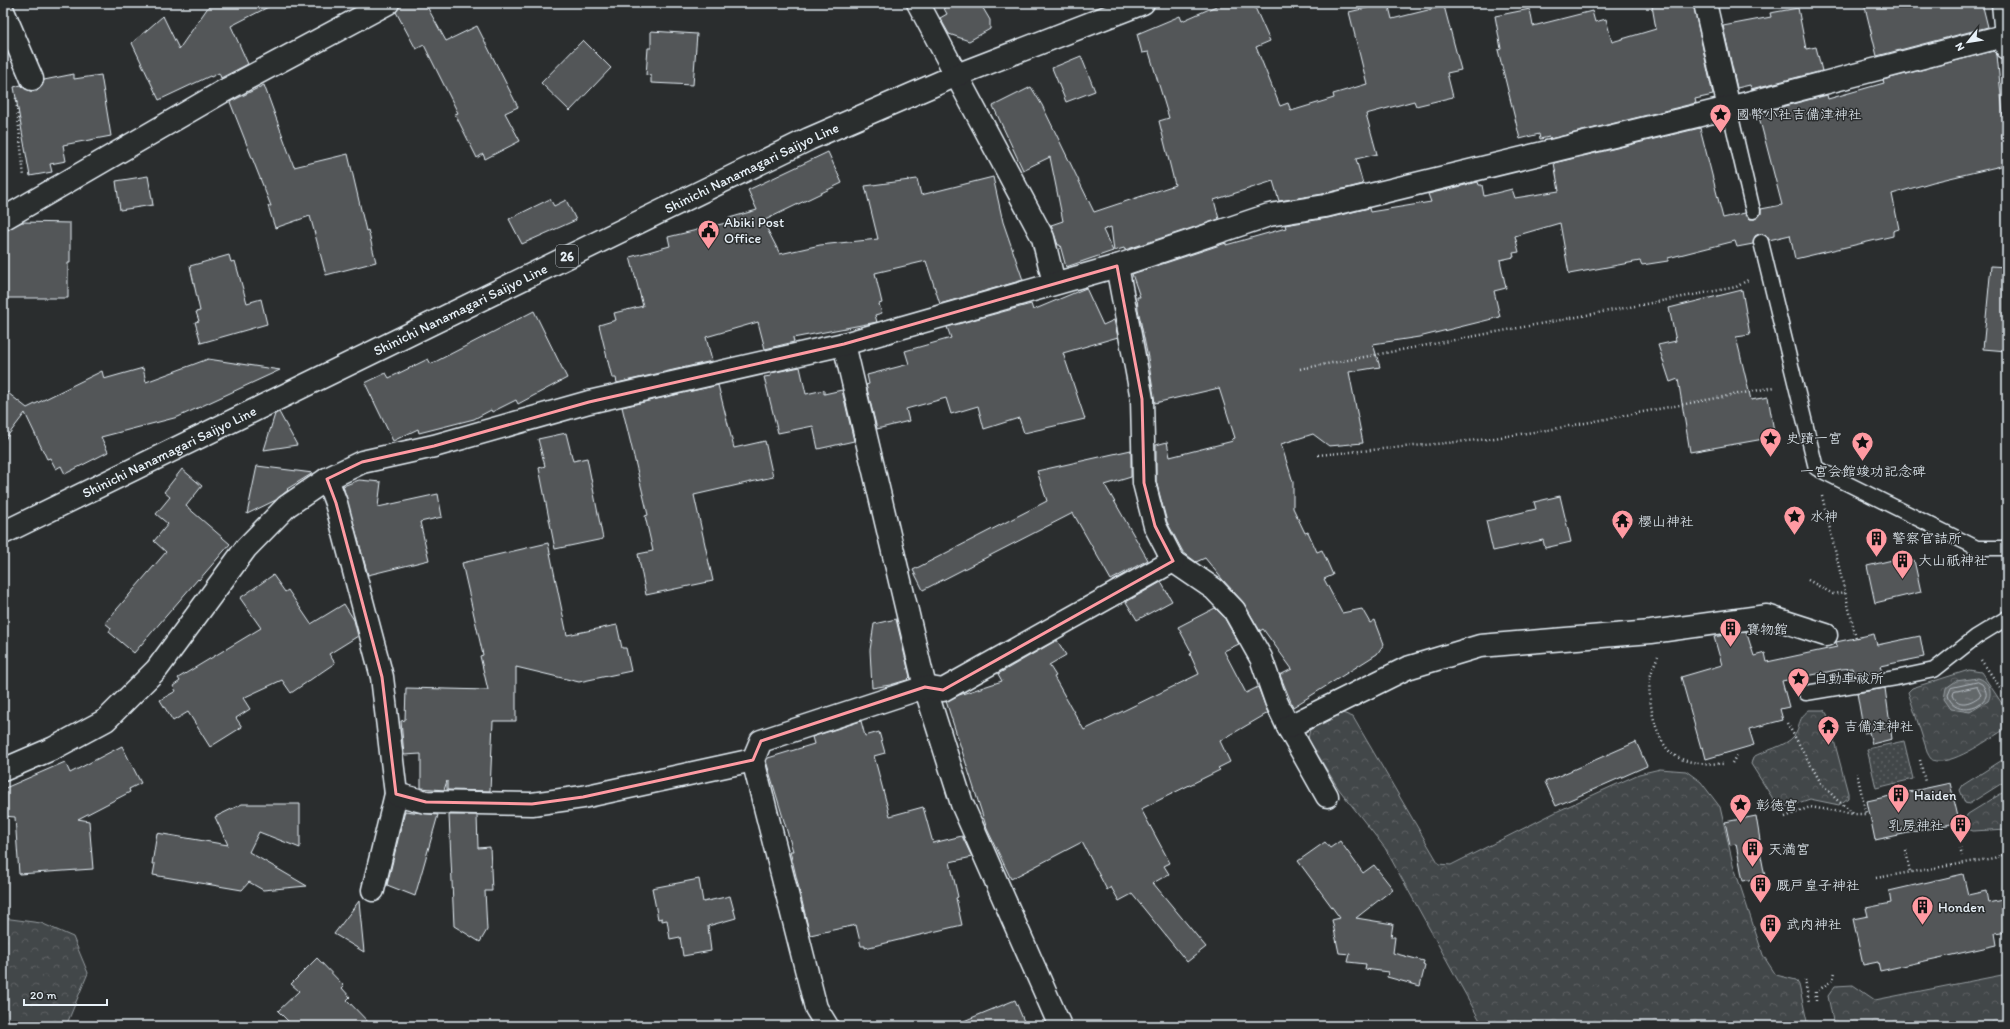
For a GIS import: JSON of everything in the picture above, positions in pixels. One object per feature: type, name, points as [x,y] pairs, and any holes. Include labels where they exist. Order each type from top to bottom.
[{"type":"street","points":[[3,219],[28,203],[222,92],[388,3]]},
{"type":"street","points":[[918,3],[958,75],[980,121],[1043,238],[1054,284]]},
{"type":"street","name":"Shinichi Nanamagari Saijyo Line","points":[[3,533],[809,139],[958,75],[1142,3]]},
{"type":"street","points":[[1705,3],[1729,108]]},
{"type":"street","points":[[3,770],[54,748],[106,720],[157,669],[246,548],[287,506],[327,479],[362,462],[434,446],[588,402],[844,344],[1117,266],[1269,215],[1325,206],[2007,39],[2003,3]]},
{"type":"street","points":[[3,11],[32,79]]},
{"type":"street","points":[[1117,266],[1142,399],[1144,483],[1155,526],[1173,561],[1214,589],[1234,610],[1261,658],[1276,700],[1288,727],[1327,796]]},
{"type":"street","points":[[844,344],[925,688],[962,804],[1060,1026]]},
{"type":"street","points":[[327,479],[336,503],[382,676],[396,794],[373,890]]},
{"type":"street","points":[[827,1026],[816,1008],[753,760],[761,741],[925,688],[943,690],[1173,561]]},
{"type":"street","points":[[1288,727],[1408,668],[1480,646],[1673,629],[1766,616],[1826,635]]},
{"type":"street","points":[[396,794],[426,802],[532,804],[583,797],[753,760]]},
{"type":"lane","points":[[1729,108],[1753,211]]},
{"type":"lane","points":[[1761,242],[1816,468],[1977,548],[2007,548]]},
{"type":"lane","points":[[1806,693],[1934,670],[1970,642],[2007,618]]},
{"type":"path","points":[[15,95],[28,203]]},
{"type":"path","points":[[1300,369],[1736,287],[1767,269]]},
{"type":"path","points":[[1318,455],[1495,438],[1553,429],[1795,383]]},
{"type":"path","points":[[1816,468],[1856,638]]},
{"type":"path","points":[[1808,580],[1833,594],[1846,592]]},
{"type":"path","points":[[1673,629],[1657,656],[1650,679],[1652,706],[1657,732],[1664,746],[1674,755],[1690,762],[1725,764]]},
{"type":"path","points":[[1970,642],[2007,697]]},
{"type":"path","points":[[1787,723],[1821,783],[1836,800],[1854,814]]},
{"type":"path","points":[[1732,763],[1738,753]]},
{"type":"path","points":[[1920,760],[1925,782]]},
{"type":"path","points":[[1785,817],[1810,807],[1854,814],[1866,814],[1857,773]]},
{"type":"path","points":[[1960,848],[1962,856]]},
{"type":"path","points":[[1906,850],[1910,872]]},
{"type":"path","points":[[1876,878],[1994,858],[2007,851]]},
{"type":"path","points":[[2002,855],[2007,861]]},
{"type":"path","points":[[1816,1000],[1816,992],[1833,980],[1835,972]]},
{"type":"path","points":[[1805,980],[1809,1002]]},
{"type":"highlighted area","points":[[1117,266],[1142,399],[1144,483],[1155,526],[1173,561],[943,690],[925,687],[761,741],[753,760],[583,797],[532,804],[426,802],[396,794],[382,677],[336,503],[327,479],[362,462],[434,446],[589,402],[844,344]]},
{"type":"green space","points":[[1969,670],[1981,672],[2007,711],[2007,728],[1983,743],[1954,758],[1945,761],[1934,760],[1930,758],[1928,754],[1908,692],[1912,688]]},
{"type":"green space","points":[[1809,710],[1824,710],[1827,714],[1848,793],[1848,798],[1839,805],[1810,799],[1789,806],[1782,806],[1775,802],[1751,764],[1753,757],[1780,746],[1790,740],[1798,729],[1802,717]]},
{"type":"green space","points":[[1340,712],[1353,717],[1439,864],[1451,865],[1558,811],[1639,774],[1660,769],[1686,771],[1701,782],[1720,807],[1733,864],[1763,955],[1776,975],[1796,980],[1799,985],[1808,1026],[1483,1026],[1385,848],[1338,788],[1308,739],[1310,729]]},
{"type":"green space","points":[[1904,741],[1913,779],[1876,788],[1867,749]]},
{"type":"green space","points":[[2007,757],[2007,780],[1969,804],[1965,803],[1960,790],[1963,785]]},
{"type":"green space","points":[[2007,790],[2007,829],[1973,831],[1968,829],[1964,819],[1968,814]]},
{"type":"green space","points":[[3,918],[41,923],[73,937],[88,973],[66,1026],[3,1026]]},
{"type":"green space","points":[[2007,974],[2007,1026],[1834,1026],[1828,996],[1835,986],[1853,985],[1875,1000]]},
{"type":"water","points":[[1978,678],[1982,679],[1989,687],[1990,694],[1988,701],[1970,712],[1951,709],[1944,699],[1946,688],[1956,681]]},
{"type":"building","points":[[211,3],[276,3],[231,26],[248,64],[221,78],[219,73],[211,77],[210,76],[159,100],[132,43],[163,16],[179,49]]},
{"type":"building","points":[[400,3],[425,3],[446,41],[477,26],[518,107],[505,113],[520,141],[485,159],[483,154],[477,158],[455,114],[458,113],[424,45],[416,49],[396,12]]},
{"type":"building","points":[[941,3],[980,3],[990,20],[990,29],[969,41],[949,34],[940,18],[947,14]]},
{"type":"building","points":[[1223,3],[1253,3],[1270,41],[1256,47],[1280,106],[1288,103],[1291,111],[1334,98],[1333,94],[1367,84],[1349,12],[1388,3],[1392,19],[1444,6],[1461,70],[1447,73],[1453,97],[1416,106],[1414,101],[1366,114],[1377,154],[1356,159],[1363,184],[1323,194],[1279,201],[1273,181],[1214,200],[1219,219],[1125,250],[1124,248],[1114,251],[1111,227],[1103,230],[1113,251],[1066,267],[1060,245],[1058,245],[1051,225],[1063,221],[1050,157],[1023,170],[993,106],[1031,87],[1042,105],[1094,212],[1175,185],[1159,121],[1169,118],[1149,52],[1142,53],[1137,34],[1180,16],[1182,21]]},
{"type":"building","points":[[1668,3],[1693,3],[1713,95],[1695,99],[1696,103],[1550,139],[1549,137],[1540,139],[1539,134],[1520,139],[1498,50],[1501,49],[1495,16],[1530,9],[1533,26],[1592,11],[1595,22],[1606,19],[1612,42],[1656,29],[1652,6]]},
{"type":"building","points":[[1864,3],[1982,3],[1988,27],[1877,56]]},
{"type":"building","points":[[1798,8],[1806,49],[1816,47],[1822,71],[1751,89],[1750,85],[1737,88],[1723,26],[1771,17],[1770,13]]},
{"type":"building","points":[[651,31],[697,34],[693,85],[651,83],[651,76],[646,75],[648,48],[651,48]]},
{"type":"building","points":[[583,40],[611,68],[570,111],[541,83]]},
{"type":"building","points":[[1993,51],[1997,55],[2005,134],[2002,134],[2005,165],[1933,182],[1892,194],[1899,229],[1893,231],[1893,236],[1795,259],[1790,235],[1769,240],[1767,236],[1759,234],[1755,236],[1753,244],[1737,247],[1735,241],[1668,258],[1668,261],[1642,265],[1640,261],[1569,274],[1560,223],[1515,236],[1519,252],[1513,253],[1514,257],[1500,260],[1506,288],[1494,291],[1500,317],[1419,337],[1373,344],[1380,367],[1349,372],[1363,443],[1329,446],[1313,434],[1281,444],[1293,482],[1293,508],[1305,533],[1308,532],[1317,552],[1322,550],[1333,575],[1324,579],[1342,613],[1362,609],[1370,623],[1375,620],[1384,644],[1377,654],[1293,707],[1280,675],[1292,669],[1263,629],[1260,631],[1243,602],[1205,558],[1196,562],[1183,552],[1167,522],[1156,481],[1156,445],[1167,442],[1170,457],[1233,441],[1232,439],[1235,438],[1219,388],[1155,403],[1138,309],[1137,297],[1140,297],[1132,274],[1226,243],[1226,245],[1286,228],[1285,225],[1328,218],[1369,208],[1370,212],[1431,202],[1428,194],[1478,182],[1479,185],[1482,185],[1484,196],[1512,189],[1515,198],[1559,191],[1554,163],[1700,128],[1723,218],[1745,213],[1750,219],[1755,219],[1761,214],[1761,209],[1782,205],[1758,113],[1827,95],[1828,99],[1884,83],[1883,80]]},
{"type":"building","points":[[1081,56],[1095,91],[1066,102],[1052,68]]},
{"type":"building","points":[[74,74],[74,79],[101,75],[111,136],[63,145],[66,161],[50,164],[52,172],[30,176],[14,87],[21,85],[30,91],[37,91],[42,86],[44,80]]},
{"type":"building","points":[[264,85],[294,167],[348,154],[366,231],[368,230],[376,262],[326,275],[310,216],[275,228],[268,206],[271,206],[230,102]]},
{"type":"building","points":[[828,152],[842,183],[763,221],[780,254],[820,245],[878,239],[865,186],[917,179],[921,195],[993,177],[1003,222],[1023,280],[940,304],[926,261],[875,273],[882,303],[879,304],[882,313],[875,315],[877,322],[793,338],[794,342],[765,349],[758,322],[706,337],[712,361],[617,383],[616,378],[612,378],[599,325],[616,320],[614,313],[643,306],[630,257],[670,246],[668,237],[730,222],[729,218],[757,210],[748,190]]},
{"type":"building","points":[[148,176],[153,205],[120,210],[116,181]]},
{"type":"building","points":[[550,199],[554,206],[566,200],[576,220],[522,244],[509,219]]},
{"type":"building","points":[[22,222],[70,223],[68,298],[3,298],[3,231]]},
{"type":"building","points":[[229,255],[231,262],[235,261],[247,303],[261,299],[267,324],[201,343],[195,322],[199,321],[196,312],[200,311],[190,266]]},
{"type":"building","points":[[1991,266],[2007,267],[2007,351],[1983,349]]},
{"type":"building","points":[[1086,288],[1103,325],[1114,320],[1118,337],[1063,353],[1085,419],[1024,433],[1019,418],[984,429],[978,406],[951,414],[946,398],[906,409],[909,421],[877,429],[866,385],[869,384],[867,375],[909,364],[905,351],[951,338],[947,327],[1031,304],[1033,310]]},
{"type":"building","points":[[1742,290],[1750,335],[1736,337],[1751,400],[1768,397],[1775,437],[1690,452],[1678,379],[1670,382],[1658,345],[1676,341],[1669,308]]},
{"type":"building","points":[[534,311],[567,378],[518,404],[516,400],[474,419],[419,433],[418,429],[393,441],[365,383],[386,373],[389,378],[428,359],[431,364]]},
{"type":"building","points":[[208,359],[280,370],[178,417],[101,437],[108,452],[65,474],[61,466],[56,469],[50,458],[47,459],[25,413],[3,442],[3,389],[27,408],[102,371],[104,379],[143,368],[146,382]]},
{"type":"building","points":[[800,367],[806,394],[824,390],[824,394],[842,390],[854,441],[818,449],[813,426],[778,433],[764,377],[771,376],[771,373]]},
{"type":"building","points":[[718,385],[734,448],[765,441],[773,477],[694,495],[713,581],[646,595],[638,554],[653,551],[645,516],[648,515],[622,407]]},
{"type":"building","points":[[279,412],[297,445],[264,450],[275,414]]},
{"type":"building","points":[[566,433],[573,461],[587,458],[603,539],[555,549],[539,468],[545,466],[538,439]]},
{"type":"building","points":[[1131,450],[1131,477],[1105,485],[1148,560],[1111,580],[1073,513],[923,590],[913,570],[1047,501],[1037,471]]},
{"type":"building","points":[[257,466],[313,473],[287,489],[288,490],[276,500],[247,514]]},
{"type":"building","points":[[182,469],[202,486],[186,506],[230,544],[134,653],[109,632],[111,628],[105,623],[166,552],[154,541],[168,524],[156,514],[170,497],[164,492]]},
{"type":"building","points":[[359,480],[381,482],[378,507],[438,494],[442,517],[420,522],[429,560],[368,575],[343,486]]},
{"type":"building","points":[[1560,496],[1571,542],[1545,548],[1543,540],[1493,551],[1486,521],[1536,509],[1534,502]]},
{"type":"building","points":[[548,543],[567,635],[617,625],[622,648],[626,648],[631,671],[579,682],[516,667],[516,721],[493,721],[490,791],[447,790],[447,781],[444,790],[421,788],[421,754],[404,755],[401,721],[405,720],[406,688],[488,690],[480,656],[483,655],[462,563]]},
{"type":"building","name":"大山祇神社","points":[[1905,557],[1906,562],[1914,560],[1921,592],[1875,603],[1867,566]]},
{"type":"building","points":[[273,575],[285,592],[288,590],[311,624],[344,604],[354,620],[358,636],[329,654],[335,663],[291,693],[282,680],[243,698],[250,709],[236,718],[242,727],[210,747],[188,712],[173,721],[160,700],[176,691],[173,686],[180,681],[178,678],[261,628],[240,598]]},
{"type":"building","points":[[1161,582],[1172,601],[1137,620],[1126,602]]},
{"type":"building","points":[[1215,608],[1224,617],[1239,644],[1224,651],[1246,693],[1258,687],[1268,713],[1220,741],[1230,762],[1218,768],[1220,770],[1141,809],[1170,863],[1164,866],[1169,874],[1153,883],[1206,947],[1187,962],[1132,894],[1119,901],[1111,887],[1107,890],[1082,842],[1011,879],[987,829],[946,701],[959,695],[1002,681],[998,674],[1057,640],[1066,655],[1049,665],[1056,676],[1054,677],[1084,730],[1199,674],[1190,654],[1192,653],[1178,627]]},
{"type":"building","points":[[896,619],[910,677],[907,680],[890,685],[872,688],[870,650],[874,624]]},
{"type":"building","points":[[1746,631],[1754,656],[1765,653],[1767,662],[1837,647],[1836,642],[1874,634],[1877,645],[1920,636],[1924,657],[1880,666],[1882,672],[1854,676],[1852,668],[1782,681],[1789,707],[1780,709],[1783,720],[1749,729],[1754,745],[1706,759],[1703,747],[1701,748],[1681,677],[1722,665],[1714,637]]},
{"type":"building","points":[[1885,688],[1892,739],[1872,744],[1869,732],[1864,733],[1857,693]]},
{"type":"building","points":[[861,721],[865,736],[879,732],[885,753],[874,756],[890,816],[923,807],[933,843],[962,836],[972,857],[950,862],[958,897],[956,898],[962,925],[865,948],[865,946],[861,946],[856,925],[810,935],[790,851],[793,851],[766,761],[768,758],[814,744],[812,737]]},
{"type":"building","points":[[1636,742],[1647,766],[1556,806],[1545,782]]},
{"type":"building","points":[[122,746],[141,783],[129,789],[130,792],[78,819],[89,821],[93,869],[19,874],[15,817],[3,816],[3,789],[65,762],[70,773]]},
{"type":"building","name":"Haiden","points":[[1950,783],[1959,821],[1955,822],[1956,823],[1875,840],[1867,801]]},
{"type":"building","points":[[242,804],[300,804],[300,848],[259,832],[249,852],[307,886],[263,890],[249,882],[242,890],[153,875],[155,864],[152,864],[157,833],[228,845],[215,817]]},
{"type":"building","points":[[405,811],[438,815],[415,896],[387,885]]},
{"type":"building","points":[[449,815],[477,815],[478,848],[490,847],[492,891],[485,891],[487,930],[480,942],[454,926]]},
{"type":"building","points":[[1756,816],[1760,840],[1758,840],[1765,877],[1743,881],[1736,844],[1730,845],[1725,822]]},
{"type":"building","points":[[1340,841],[1363,873],[1374,865],[1393,889],[1356,918],[1393,924],[1391,937],[1395,937],[1393,953],[1424,961],[1423,965],[1425,966],[1420,986],[1387,977],[1388,972],[1365,969],[1366,964],[1348,962],[1350,954],[1339,953],[1332,920],[1340,918],[1298,861],[1325,842],[1330,848]]},
{"type":"building","name":"Honden","points":[[1963,874],[1968,895],[1986,891],[1988,903],[2007,899],[2007,931],[1995,933],[1997,945],[1880,971],[1878,962],[1863,965],[1853,919],[1868,916],[1866,908],[1891,903],[1889,891]]},
{"type":"building","points":[[699,879],[703,902],[730,896],[736,918],[708,926],[711,951],[683,956],[680,937],[670,939],[667,920],[662,921],[662,918],[658,919],[652,888]]},
{"type":"building","points":[[359,901],[364,952],[334,934]]},
{"type":"building","points":[[317,958],[344,986],[342,988],[350,997],[347,1000],[372,1026],[293,1026],[278,1011],[299,991],[291,984]]},
{"type":"building","points":[[1015,1000],[1026,1026],[954,1026],[954,1025]]},
{"type":"place","name":"國幣小社吉備津神社","points":[[1721,134]]},
{"type":"place","name":"Abiki Post Office","points":[[709,250]]},
{"type":"place","name":"史蹟一宮","points":[[1771,458]]},
{"type":"place","name":"一宮会館竣功記念碑","points":[[1863,462]]},
{"type":"place","name":"水神","points":[[1795,536]]},
{"type":"place","name":"櫻山神社","points":[[1623,540]]},
{"type":"place","name":"警察官詰所","points":[[1876,558]]},
{"type":"place","name":"大山祇神社","points":[[1902,580]]},
{"type":"place","name":"寶物館","points":[[1730,648]]},
{"type":"place","name":"自動車祓所","points":[[1799,698]]},
{"type":"place","name":"吉備津神社","points":[[1829,746]]},
{"type":"place","name":"Haiden","points":[[1899,814]]},
{"type":"place","name":"彰徳宮","points":[[1741,824]]},
{"type":"place","name":"乳房神社","points":[[1960,844]]},
{"type":"place","name":"天満宮","points":[[1752,868]]},
{"type":"place","name":"厩戸皇子神社","points":[[1761,904]]},
{"type":"place","name":"Honden","points":[[1923,926]]},
{"type":"place","name":"武内神社","points":[[1770,944]]}]
